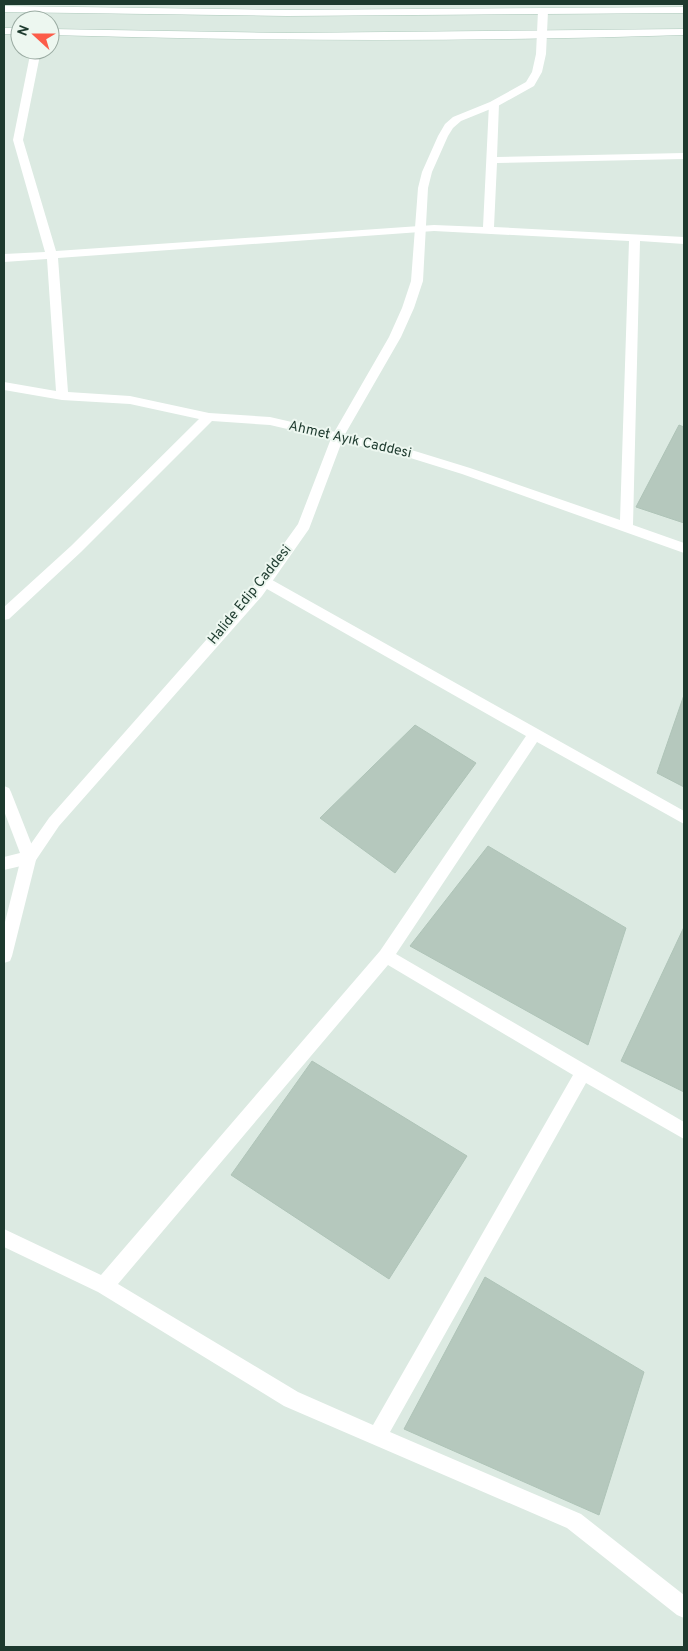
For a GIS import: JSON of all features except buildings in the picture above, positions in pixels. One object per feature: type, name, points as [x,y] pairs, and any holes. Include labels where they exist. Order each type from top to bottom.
[{"type":"street","points":[[4,9],[108,7],[402,8],[543,11],[589,7],[684,10]]},
{"type":"street","name":"Halide Edip Caddesi","points":[[4,956],[29,858],[54,822],[265,581],[304,526],[338,436],[395,337],[408,308],[417,281],[423,188],[427,172],[446,131],[458,119],[494,104],[530,84],[538,72],[541,54],[543,11]]},
{"type":"street","points":[[60,32],[222,36],[684,32]]},
{"type":"street","points":[[34,60],[18,140],[52,255],[62,396]]},
{"type":"street","points":[[488,231],[494,104]]},
{"type":"street","points":[[490,160],[684,156]]},
{"type":"street","points":[[4,258],[421,229],[684,240]]},
{"type":"street","points":[[626,528],[635,238]]},
{"type":"street","name":"Ahmet Ayık Caddesi","points":[[4,386],[62,396],[130,400],[209,417],[270,421],[338,436],[405,452],[684,548]]},
{"type":"street","points":[[4,615],[76,549],[209,417]]},
{"type":"street","points":[[265,581],[684,818]]},
{"type":"street","points":[[104,1286],[386,956],[535,734]]},
{"type":"street","points":[[4,792],[29,858],[4,863]]},
{"type":"street","points":[[386,956],[684,1131]]},
{"type":"street","points":[[377,1436],[582,1072]]},
{"type":"street","points":[[4,1238],[104,1286],[291,1399],[574,1521],[684,1608]]}]
